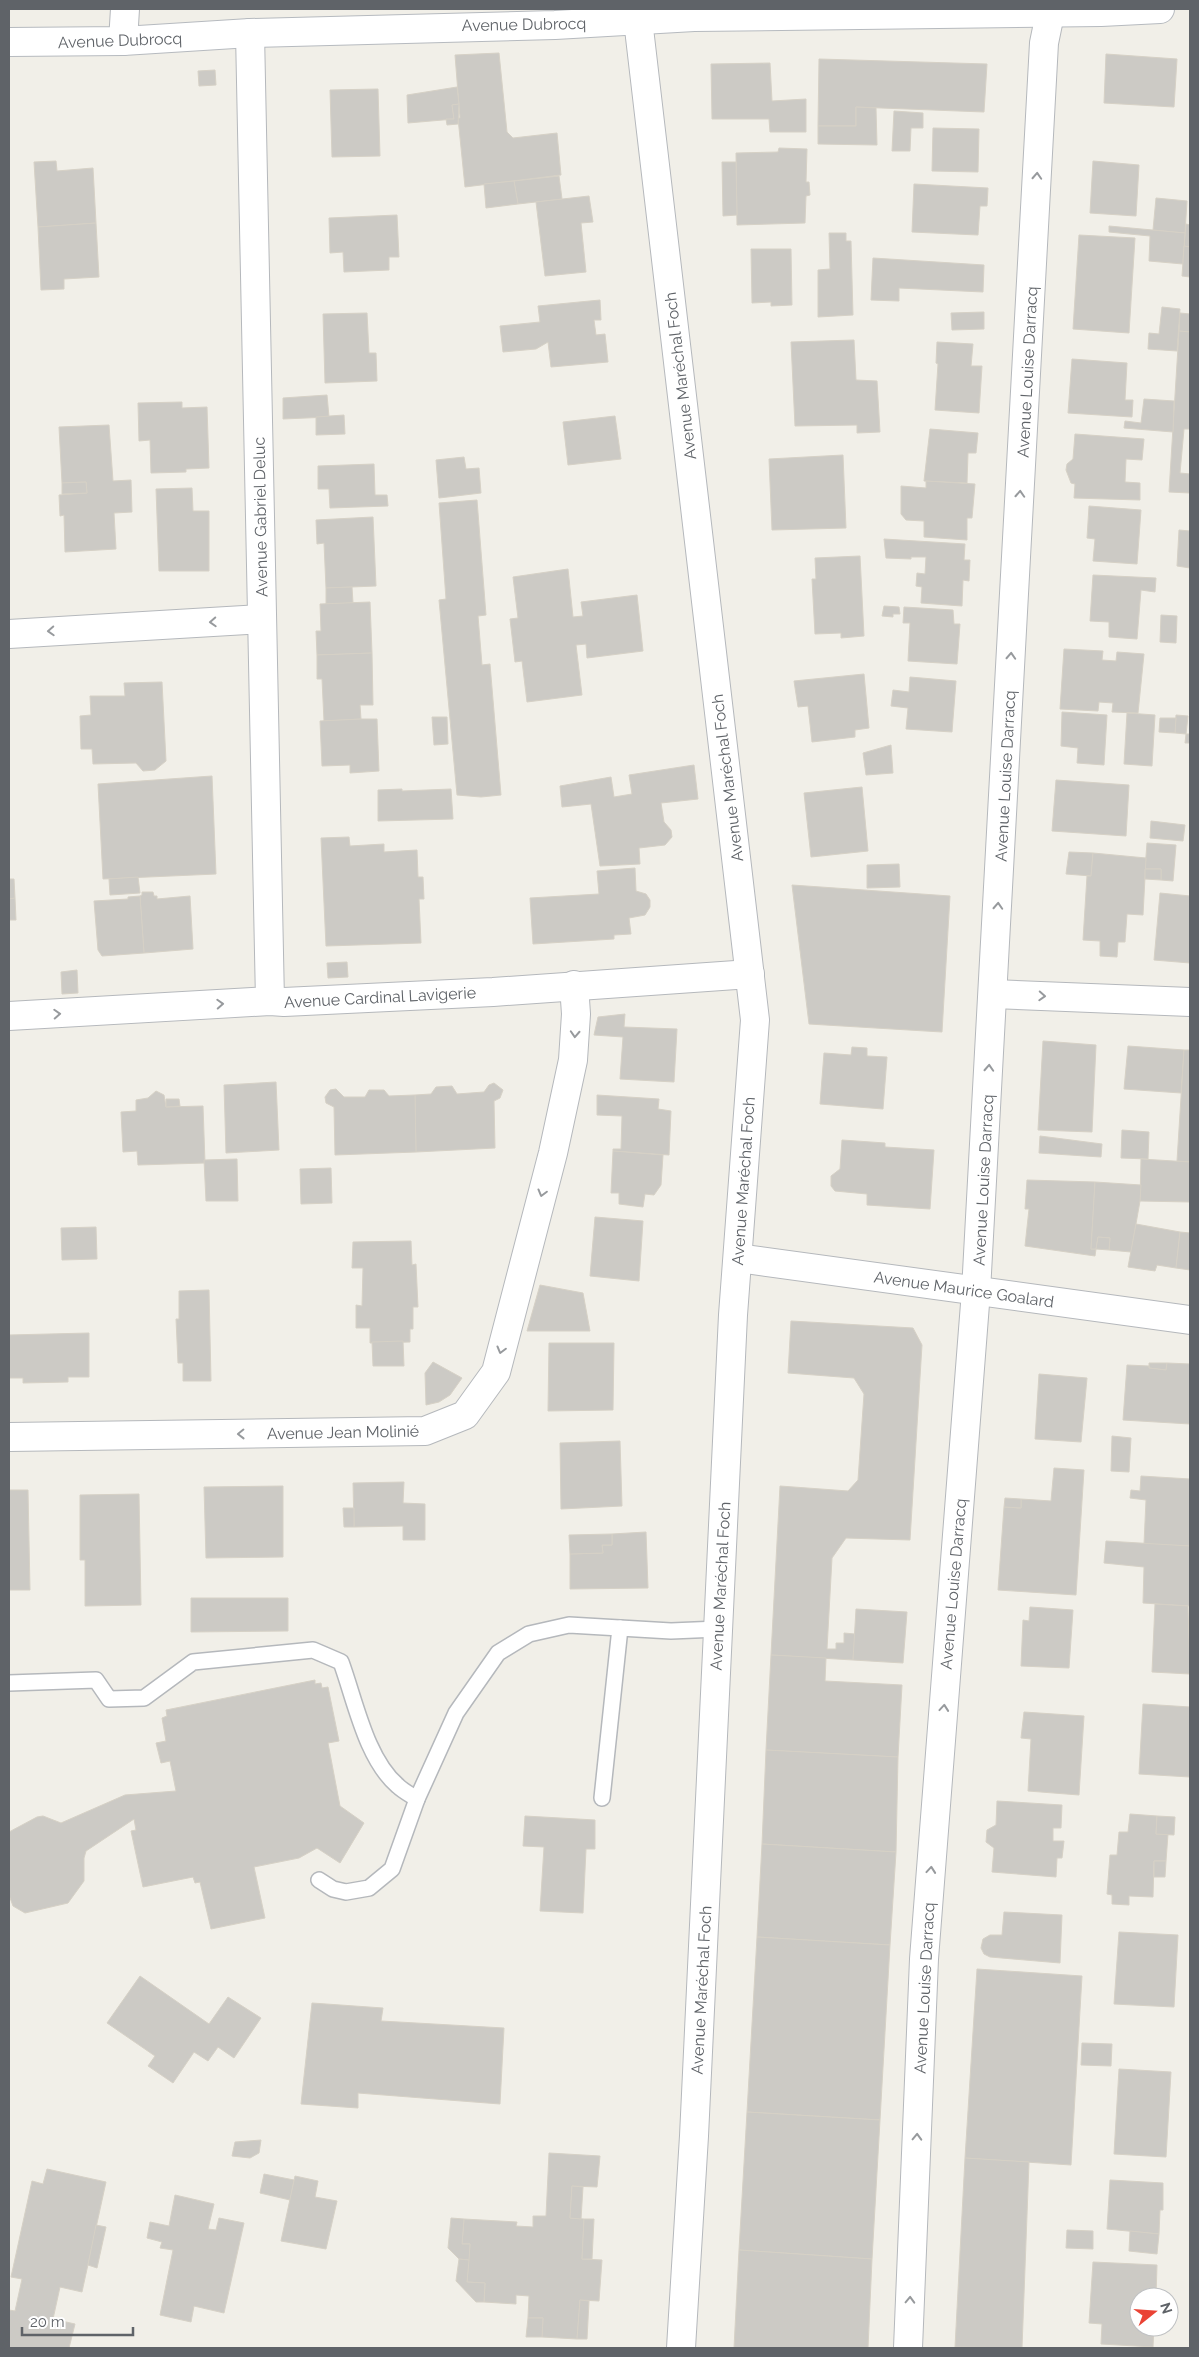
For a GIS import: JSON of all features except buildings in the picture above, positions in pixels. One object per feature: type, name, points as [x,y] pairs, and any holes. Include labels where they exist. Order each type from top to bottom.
[{"type":"street","points":[[123,41],[124,9]]},
{"type":"street","name":"Avenue Dubrocq","points":[[9,42],[123,41],[464,26],[552,17],[638,20],[694,17],[1160,9]]},
{"type":"street","name":"Avenue Louise Darracq","points":[[908,2348],[924,1960],[976,1291],[1044,43],[1051,10]]},
{"type":"street","name":"Avenue Maréchal Foch","points":[[638,20],[755,1020],[733,1315],[694,2127],[681,2348]]},
{"type":"street","name":"Avenue Gabriel Deluc","points":[[250,34],[270,1001]]},
{"type":"street","points":[[9,634],[262,619]]},
{"type":"street","name":"Avenue Cardinal Lavigerie","points":[[9,1016],[270,1001],[284,1002],[492,992],[750,974]]},
{"type":"street","name":"Avenue Jean Molinié","points":[[9,1437],[425,1431],[465,1416],[496,1372],[553,1153],[573,1060],[576,1014],[574,985]]},
{"type":"street","points":[[993,994],[1190,1002]]},
{"type":"street","name":"Avenue Maurice Goalard","points":[[738,1258],[1190,1320]]},
{"type":"lane","points":[[319,1880],[333,1889],[346,1892],[369,1888],[392,1869],[417,1799],[456,1714],[498,1653],[529,1634],[569,1625],[670,1631],[718,1629]]},
{"type":"lane","points":[[602,1798],[620,1628]]},
{"type":"lane","points":[[9,1683],[96,1680],[109,1699],[144,1698],[194,1662],[312,1650],[341,1662],[366,1733],[381,1768],[398,1787],[417,1799]]}]
